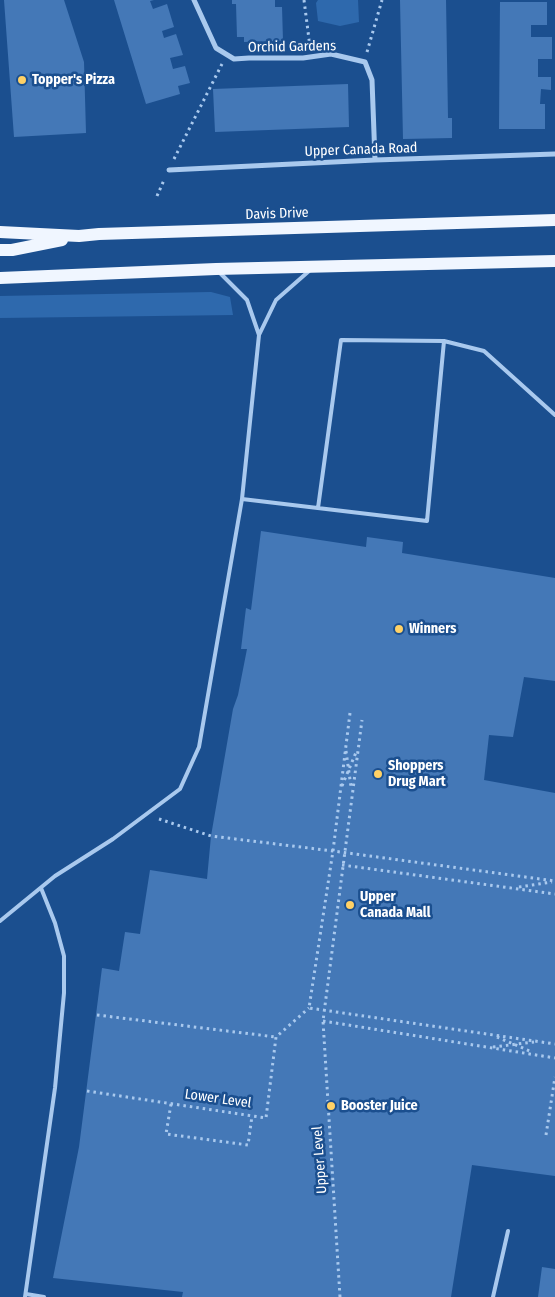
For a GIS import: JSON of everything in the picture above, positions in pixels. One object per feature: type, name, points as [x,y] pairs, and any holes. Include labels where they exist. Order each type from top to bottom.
[{"type":"main road","name":"Davis Drive","points":[[0,234],[79,236],[555,220]]},
{"type":"main road","points":[[0,250],[12,250],[79,236]]},
{"type":"main road","points":[[0,278],[216,269],[555,261]]},
{"type":"street","points":[[194,0],[216,48],[226,54]]},
{"type":"street","name":"Orchid Gardens","points":[[226,54],[234,59],[311,57],[331,54],[364,62]]},
{"type":"street","points":[[364,62],[372,80],[376,160]]},
{"type":"street","name":"Upper Canada Road","points":[[169,170],[555,154]]},
{"type":"lane","points":[[0,921],[55,876],[113,839],[180,789],[200,746],[242,499],[259,335],[276,300],[314,267]]},
{"type":"lane","points":[[216,269],[247,300],[259,335]]},
{"type":"lane","points":[[0,274],[113,273]]},
{"type":"lane","points":[[318,508],[341,340],[444,340],[484,351],[555,415]]},
{"type":"lane","points":[[242,499],[428,520],[444,340]]},
{"type":"lane","points":[[41,888],[55,923],[64,956],[64,993],[51,1117],[26,1295],[44,1297]]},
{"type":"lane","points":[[493,1297],[508,1231]]},
{"type":"path","points":[[304,0],[311,57]]},
{"type":"path","points":[[364,62],[382,0]]},
{"type":"path","points":[[157,196],[180,145],[220,71],[226,54]]},
{"type":"path","points":[[97,1015],[276,1037],[309,1008],[350,713]]},
{"type":"path","name":"Upper Level","points":[[340,1297],[323,1021],[362,720]]},
{"type":"path","points":[[340,792],[359,744]]},
{"type":"path","points":[[345,747],[352,792]]},
{"type":"path","points":[[146,814],[210,836],[555,881]]},
{"type":"path","points":[[342,865],[555,894]]},
{"type":"path","points":[[513,888],[555,881]]},
{"type":"path","points":[[309,1008],[555,1044]]},
{"type":"path","points":[[323,1021],[555,1058]]},
{"type":"path","points":[[493,1035],[538,1055]]},
{"type":"path","name":"Lower Level","points":[[87,1091],[266,1118],[276,1037]]},
{"type":"path","points":[[489,1047],[540,1041]]},
{"type":"path","points":[[546,1134],[555,1076]]},
{"type":"path","points":[[171,1104],[166,1134],[248,1145],[252,1116]]},
{"type":"shaded area","points":[[318,0],[358,0],[359,22],[340,26],[318,21],[316,3]]},
{"type":"shaded area","points":[[211,292],[230,297],[233,315],[0,318],[0,296]]},
{"type":"building","points":[[4,0],[64,0],[84,62],[86,133],[14,137]]},
{"type":"building","points":[[114,0],[154,0],[150,1],[153,9],[167,4],[174,27],[162,31],[164,38],[176,34],[183,55],[170,58],[173,69],[185,66],[190,83],[178,86],[180,94],[146,104]]},
{"type":"building","points":[[232,0],[275,0],[275,7],[282,7],[283,41],[244,42],[244,37],[237,37],[236,4],[232,4]]},
{"type":"building","points":[[400,0],[446,0],[448,118],[452,118],[452,138],[403,139]]},
{"type":"building","points":[[500,2],[547,2],[547,25],[531,25],[531,37],[552,37],[552,59],[538,59],[538,77],[551,77],[551,90],[541,89],[540,104],[545,104],[545,129],[499,129]]},
{"type":"building","points":[[348,84],[349,127],[215,132],[213,89]]},
{"type":"building","name":"Upper Canada Mall","points":[[261,531],[366,547],[367,537],[403,542],[402,553],[555,578],[555,681],[524,677],[513,737],[489,735],[484,780],[555,793],[555,1176],[472,1165],[451,1297],[182,1297],[183,1292],[53,1278],[79,1147],[102,968],[119,971],[125,932],[140,934],[150,870],[207,879],[211,836],[233,709],[238,695],[247,649],[241,649],[246,608],[251,610]]},
{"type":"building","points":[[542,1267],[555,1269],[555,1297],[538,1297]]},
{"type":"place","name":"Topper's Pizza","points":[[22,80]]},
{"type":"place","name":"Winners","points":[[399,629]]},
{"type":"place","name":"Shoppers Drug Mart","points":[[378,774]]},
{"type":"place","name":"Upper Canada Mall","points":[[350,905]]},
{"type":"place","name":"Booster Juice","points":[[331,1106]]}]
